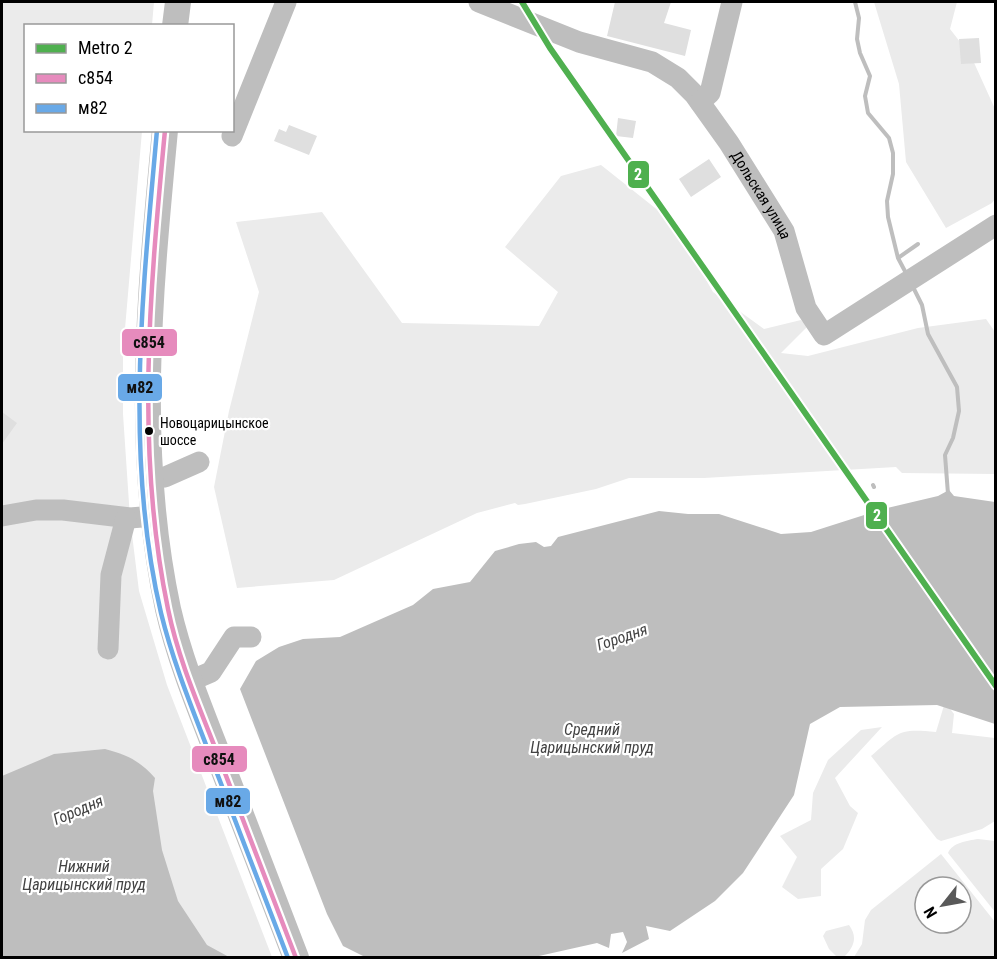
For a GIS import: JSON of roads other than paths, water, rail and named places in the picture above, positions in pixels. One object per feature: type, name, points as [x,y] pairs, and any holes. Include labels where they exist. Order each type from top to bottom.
[{"type":"main road","points":[[176,24],[178,2]]},
{"type":"main road","points":[[165,132],[155,233],[147,361],[150,478],[136,517],[169,610],[190,681],[296,957]]},
{"type":"street","points":[[234,131],[286,2]]},
{"type":"street","name":"Дольская улица","points":[[479,2],[579,42],[652,63],[678,78],[700,102],[729,143],[784,231],[796,276],[810,315],[824,335],[987,230]]},
{"type":"street","points":[[700,102],[710,93],[732,2]]},
{"type":"street","points":[[232,136],[234,132]]},
{"type":"street","points":[[150,478],[165,477],[199,462]]},
{"type":"street","points":[[2,516],[36,510],[63,510],[136,517],[111,575],[108,649]]},
{"type":"street","points":[[190,681],[211,672],[234,637],[251,637]]},
{"type":"water","name":"Средний Царицынский пруд","points":[[949,490],[954,496],[995,502],[995,724],[937,705],[840,707],[810,724],[794,795],[743,873],[715,901],[670,931],[646,926],[649,939],[622,953],[627,942],[623,932],[611,934],[609,948],[597,943],[530,958],[365,957],[343,946],[327,914],[240,689],[256,661],[279,647],[303,639],[340,637],[413,605],[433,589],[470,582],[495,551],[519,544],[536,542],[544,547],[551,546],[558,537],[659,511],[719,514],[781,534],[811,532],[883,509],[938,496]]},
{"type":"water","name":"Нижний Царицынский пруд","points":[[105,749],[132,759],[155,778],[153,791],[162,850],[178,901],[207,945],[229,957],[2,957],[2,776],[54,754]]},
{"type":"waterway","points":[[855,2],[859,18],[857,39],[860,53],[870,76],[865,96],[868,113],[889,138],[893,153],[893,174],[887,201],[888,217],[898,258],[907,275]]},
{"type":"waterway","points":[[898,258],[918,244]]},
{"type":"waterway","points":[[913,287],[922,305],[928,334],[957,387],[959,411],[953,438],[945,455],[948,494]]},
{"type":"metro line","name":"2","points":[[522,2],[550,48],[996,686]]},
{"type":"place","name":"Новоцарицынское шоссе","points":[[149,431]]},
{"type":"water label","name":"Городня","points":[[622,637]]},
{"type":"water label","name":"Городня","points":[[78,810]]}]
